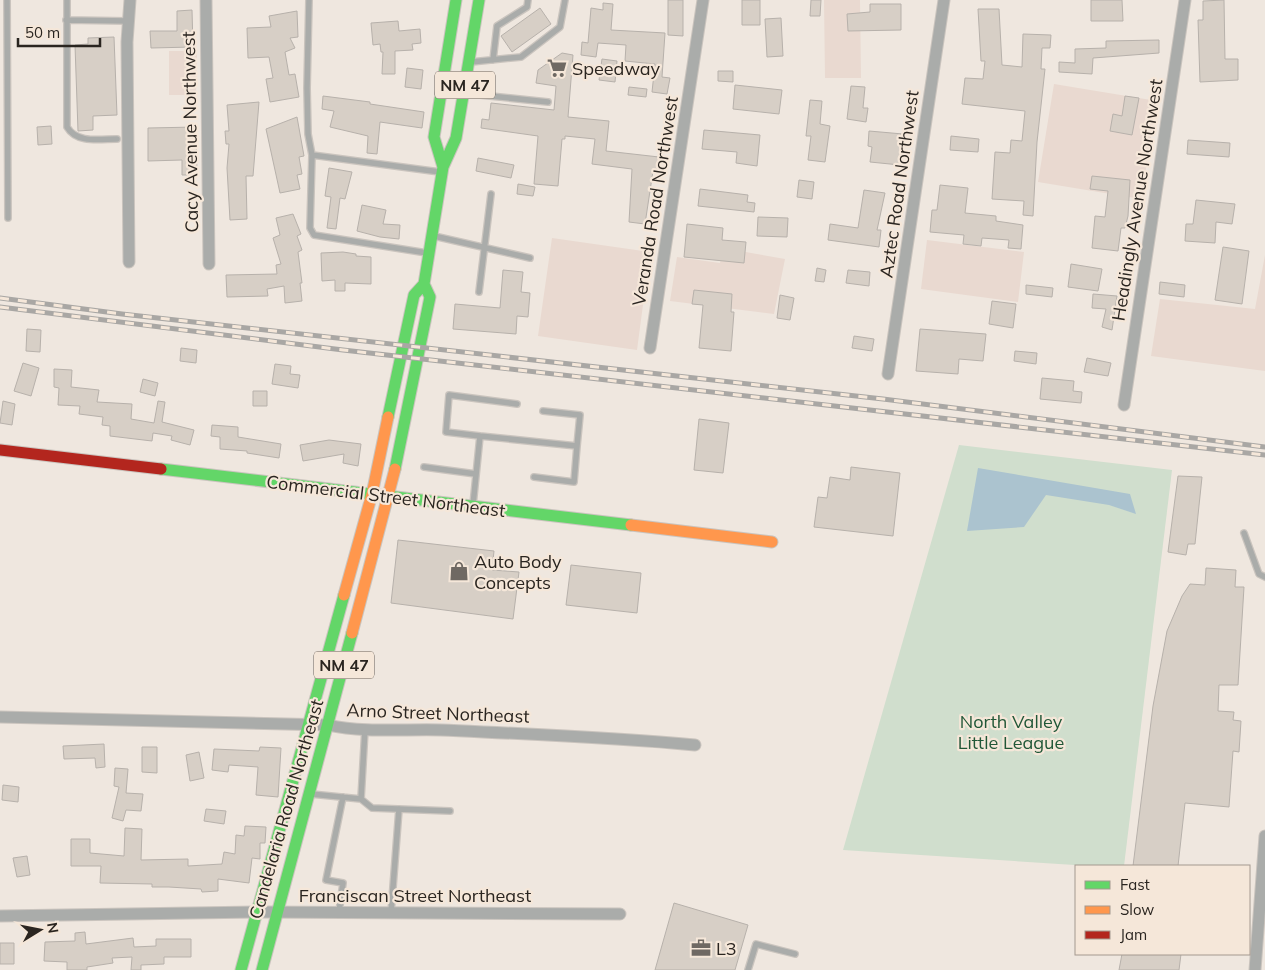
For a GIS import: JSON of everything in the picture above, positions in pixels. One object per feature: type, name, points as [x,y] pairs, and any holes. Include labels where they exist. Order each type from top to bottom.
[{"type":"main road","name":"NM 47","points":[[443,170],[434,137],[456,0]]},
{"type":"main road","name":"NM 47","points":[[424,284],[443,170],[456,138],[478,0]]},
{"type":"main road","name":"Candelaria Road Northeast","points":[[241,970],[259,912],[372,494],[403,356],[414,295],[424,284],[430,297],[389,497],[262,970]]},
{"type":"main road","name":"Commercial Street Northeast","points":[[0,450],[772,542]]},
{"type":"street","points":[[129,262],[128,21],[130,0]]},
{"type":"street","name":"Cacy Avenue Northwest","points":[[206,0],[209,264]]},
{"type":"street","name":"Veranda Road Northwest","points":[[650,348],[703,0]]},
{"type":"street","name":"Aztec Road Northwest","points":[[888,374],[944,0]]},
{"type":"street","name":"Headingly Avenue Northwest","points":[[1124,405],[1185,0]]},
{"type":"street","name":"Arno Street Northeast","points":[[0,717],[328,725],[346,729],[614,738],[695,745]]},
{"type":"street","points":[[1255,970],[1265,836]]},
{"type":"street","name":"Franciscan Street Northeast","points":[[0,916],[259,912],[620,914]]},
{"type":"lane","points":[[7,0],[8,218]]},
{"type":"lane","points":[[67,0],[67,127],[75,136],[86,140],[117,139]]},
{"type":"lane","points":[[309,0],[306,88],[308,134],[312,155],[310,228],[314,235],[429,254]]},
{"type":"lane","points":[[493,60],[497,26],[526,7],[528,0]]},
{"type":"lane","points":[[468,62],[521,57],[560,27],[565,0]]},
{"type":"lane","points":[[66,20],[128,21]]},
{"type":"lane","points":[[464,89],[480,95],[548,102]]},
{"type":"lane","points":[[312,155],[443,170]]},
{"type":"lane","points":[[479,292],[491,194]]},
{"type":"lane","points":[[432,236],[530,258]]},
{"type":"lane","points":[[518,404],[449,395],[446,432],[577,446]]},
{"type":"lane","points":[[534,478],[574,482],[580,415],[543,411]]},
{"type":"lane","points":[[473,507],[480,436]]},
{"type":"lane","points":[[424,467],[476,474]]},
{"type":"lane","points":[[1244,533],[1259,574],[1265,577]]},
{"type":"lane","points":[[361,799],[365,729]]},
{"type":"lane","points":[[308,793],[361,799],[372,808],[450,811]]},
{"type":"lane","points":[[339,912],[343,883],[326,880],[343,797]]},
{"type":"lane","points":[[392,913],[399,809]]},
{"type":"lane","points":[[748,970],[756,944],[795,954]]},
{"type":"shaded area","points":[[824,0],[860,0],[861,78],[825,78]]},
{"type":"shaded area","points":[[169,51],[197,51],[196,95],[169,95]]},
{"type":"shaded area","points":[[1054,84],[1157,101],[1141,199],[1038,182]]},
{"type":"shaded area","points":[[552,238],[650,252],[637,350],[538,336]]},
{"type":"shaded area","points":[[927,240],[1024,252],[1018,302],[921,289]]},
{"type":"shaded area","points":[[723,248],[785,259],[774,314],[670,301],[677,257],[720,263]]},
{"type":"shaded area","points":[[1265,255],[1265,371],[1151,356],[1160,299],[1255,309]]},
{"type":"green space","name":"North Valley Little League","points":[[959,445],[1172,470],[1124,865],[1075,865],[843,850]]},
{"type":"water","points":[[978,468],[1130,494],[1136,514],[1109,505],[1046,495],[1024,527],[967,531]]},
{"type":"building","points":[[668,0],[683,0],[683,36],[668,35]]},
{"type":"building","points":[[742,0],[760,0],[760,25],[742,25]]},
{"type":"building","points":[[811,0],[821,0],[820,16],[810,16]]},
{"type":"building","points":[[1091,0],[1122,0],[1123,21],[1091,21]]},
{"type":"building","points":[[1224,0],[1225,59],[1238,59],[1238,80],[1200,82],[1198,20],[1203,20],[1203,1]]},
{"type":"building","points":[[603,3],[613,4],[611,30],[665,33],[662,77],[670,78],[667,94],[652,92],[655,64],[625,61],[626,45],[598,43],[596,57],[581,55],[582,42],[588,43],[591,8],[603,10]]},
{"type":"building","points":[[870,4],[901,4],[901,30],[848,31],[847,14],[870,12]]},
{"type":"building","points":[[540,8],[551,24],[512,52],[501,36]]},
{"type":"building","points":[[978,9],[999,9],[1002,65],[1022,67],[1023,34],[1051,35],[1050,48],[1042,48],[1041,69],[1045,69],[1037,142],[1033,216],[1023,215],[1024,201],[992,199],[995,152],[1010,153],[1011,140],[1022,141],[1025,111],[962,104],[965,78],[983,79],[985,61],[981,61]]},
{"type":"building","points":[[192,10],[193,47],[151,48],[150,31],[177,31],[177,11]]},
{"type":"building","points":[[297,11],[298,37],[290,38],[295,48],[285,52],[289,75],[295,74],[299,97],[270,102],[266,79],[273,78],[269,57],[248,58],[247,28],[271,27],[269,16]]},
{"type":"building","points":[[781,18],[783,56],[767,57],[765,19]]},
{"type":"building","points":[[398,21],[399,31],[420,29],[421,43],[412,44],[413,50],[395,51],[395,74],[382,74],[383,52],[381,52],[380,44],[373,45],[371,23]]},
{"type":"building","points":[[114,37],[117,115],[93,116],[93,130],[78,131],[75,45],[88,44],[88,38]]},
{"type":"building","points":[[1159,40],[1159,53],[1093,58],[1092,74],[1059,72],[1059,62],[1075,63],[1075,49],[1106,48],[1106,41]]},
{"type":"building","points":[[562,53],[573,55],[568,117],[609,121],[606,151],[659,157],[657,172],[653,171],[645,224],[629,222],[632,169],[592,164],[595,139],[565,136],[565,139],[562,139],[558,186],[534,184],[538,136],[481,128],[482,119],[489,120],[491,103],[554,110],[556,86],[536,83],[538,70]]},
{"type":"building","points":[[602,59],[617,61],[615,82],[599,80]]},
{"type":"building","points":[[407,68],[423,70],[421,89],[405,87]]},
{"type":"building","points":[[718,71],[733,71],[733,82],[718,81]]},
{"type":"building","points":[[735,85],[782,90],[779,114],[733,109]]},
{"type":"building","points":[[851,86],[865,87],[863,108],[868,108],[866,122],[847,119]]},
{"type":"building","points":[[629,87],[647,89],[646,97],[628,95]]},
{"type":"building","points":[[323,96],[424,112],[422,128],[380,122],[377,154],[367,153],[368,136],[330,127],[334,111],[322,109]]},
{"type":"building","points":[[1125,96],[1139,98],[1132,135],[1110,131],[1113,114],[1122,116]]},
{"type":"building","points":[[810,100],[822,101],[820,124],[830,126],[825,162],[808,160],[811,136],[806,136]]},
{"type":"building","points":[[259,102],[253,176],[246,176],[247,219],[230,220],[227,168],[229,144],[226,144],[225,131],[229,131],[227,105]]},
{"type":"building","points":[[297,117],[304,156],[299,157],[302,174],[297,175],[300,189],[280,193],[266,129]]},
{"type":"building","points":[[51,126],[52,144],[38,145],[37,127]]},
{"type":"building","points":[[196,127],[197,175],[182,175],[182,160],[148,161],[148,128]]},
{"type":"building","points":[[704,130],[760,135],[757,166],[736,163],[737,152],[702,149]]},
{"type":"building","points":[[869,131],[903,134],[900,165],[870,162],[872,147],[868,146]]},
{"type":"building","points":[[951,136],[979,139],[978,152],[950,150]]},
{"type":"building","points":[[1188,140],[1230,143],[1229,157],[1187,154]]},
{"type":"building","points":[[478,158],[514,165],[511,178],[476,171]]},
{"type":"building","points":[[329,168],[352,172],[345,199],[340,198],[336,229],[327,228],[331,197],[325,196]]},
{"type":"building","points":[[1092,176],[1130,180],[1128,216],[1125,228],[1121,228],[1118,251],[1092,248],[1095,216],[1105,217],[1108,191],[1090,189]]},
{"type":"building","points":[[799,180],[814,182],[812,199],[797,197]]},
{"type":"building","points":[[518,184],[535,187],[533,196],[517,194]]},
{"type":"building","points":[[940,185],[968,188],[965,213],[996,216],[996,221],[1023,225],[1021,249],[1008,248],[1009,240],[982,238],[981,246],[963,244],[964,235],[930,232],[932,210],[937,210]]},
{"type":"building","points":[[700,189],[748,195],[747,202],[755,203],[754,212],[698,206]]},
{"type":"building","points":[[864,190],[885,193],[877,230],[881,230],[879,247],[828,240],[830,224],[858,228]]},
{"type":"building","points":[[1196,200],[1235,204],[1232,224],[1216,222],[1215,243],[1185,241],[1186,224],[1193,224]]},
{"type":"building","points":[[362,205],[386,210],[383,224],[400,225],[399,239],[380,237],[357,231]]},
{"type":"building","points":[[293,214],[301,234],[297,236],[302,250],[298,252],[302,301],[285,303],[284,286],[267,289],[268,296],[227,297],[226,275],[277,274],[276,265],[281,264],[273,238],[280,235],[276,218]]},
{"type":"building","points":[[758,217],[788,218],[787,237],[757,236]]},
{"type":"building","points":[[687,224],[723,228],[722,240],[746,242],[744,263],[684,257]]},
{"type":"building","points":[[1223,247],[1249,251],[1242,304],[1215,300]]},
{"type":"building","points":[[343,252],[356,254],[356,256],[371,257],[371,284],[345,283],[345,291],[335,291],[335,280],[322,281],[321,253]]},
{"type":"building","points":[[1071,264],[1102,269],[1098,291],[1068,287]]},
{"type":"building","points":[[817,268],[826,270],[824,282],[815,281]]},
{"type":"building","points":[[503,270],[523,272],[521,292],[530,293],[528,317],[517,316],[516,334],[453,329],[455,304],[500,308]]},
{"type":"building","points":[[848,270],[870,272],[869,286],[846,283]]},
{"type":"building","points":[[1160,282],[1185,285],[1184,297],[1159,294]]},
{"type":"building","points":[[1026,285],[1053,288],[1052,297],[1026,294]]},
{"type":"building","points":[[694,290],[732,294],[731,312],[734,312],[731,351],[699,348],[703,305],[692,304]]},
{"type":"building","points":[[1093,294],[1117,296],[1112,330],[1102,327],[1106,309],[1092,308]]},
{"type":"building","points":[[780,295],[794,298],[790,320],[777,318]]},
{"type":"building","points":[[992,301],[1016,304],[1013,328],[989,324]]},
{"type":"building","points":[[27,329],[41,330],[40,352],[26,351]]},
{"type":"building","points":[[920,329],[986,334],[983,361],[959,359],[958,374],[916,371]]},
{"type":"building","points":[[854,336],[874,339],[872,351],[852,348]]},
{"type":"building","points":[[181,348],[197,350],[196,363],[180,361]]},
{"type":"building","points":[[1015,351],[1037,353],[1036,364],[1014,361]]},
{"type":"building","points":[[1087,358],[1111,363],[1108,376],[1084,372]]},
{"type":"building","points":[[23,363],[39,368],[31,396],[14,391]]},
{"type":"building","points":[[275,364],[291,366],[290,374],[300,375],[298,388],[272,384]]},
{"type":"building","points":[[54,369],[72,370],[71,387],[99,390],[97,402],[132,404],[131,419],[154,423],[158,401],[165,402],[162,422],[194,430],[190,445],[171,440],[172,436],[153,433],[152,441],[110,436],[110,426],[102,425],[103,417],[79,414],[80,406],[58,405],[59,388],[54,387]]},
{"type":"building","points":[[1042,378],[1074,381],[1073,391],[1082,392],[1081,403],[1040,399]]},
{"type":"building","points":[[143,379],[158,383],[155,396],[140,392]]},
{"type":"building","points":[[253,391],[267,391],[267,406],[253,406]]},
{"type":"building","points":[[3,401],[15,404],[12,425],[0,423]]},
{"type":"building","points":[[699,419],[729,423],[723,473],[694,470]]},
{"type":"building","points":[[212,425],[238,427],[238,437],[281,444],[279,458],[247,453],[247,451],[220,449],[220,437],[211,436]]},
{"type":"building","points":[[329,440],[361,444],[358,466],[343,463],[344,454],[303,461],[300,445]]},
{"type":"building","points":[[851,467],[900,473],[893,536],[814,527],[818,497],[827,498],[830,477],[850,480]]},
{"type":"building","points":[[1178,476],[1202,477],[1195,544],[1188,544],[1186,555],[1168,552]]},
{"type":"building","points":[[398,540],[494,551],[492,570],[519,572],[513,619],[391,603]]},
{"type":"building","points":[[571,565],[641,573],[637,613],[566,605]]},
{"type":"building","points":[[1206,568],[1236,570],[1235,587],[1244,587],[1238,685],[1219,685],[1218,711],[1234,712],[1233,720],[1241,721],[1239,752],[1233,751],[1229,807],[1185,803],[1178,865],[1133,865],[1153,706],[1167,631],[1182,596],[1190,584],[1205,585]]},
{"type":"building","points":[[104,744],[105,767],[96,768],[95,758],[64,759],[63,746]]},
{"type":"building","points":[[142,747],[157,747],[157,773],[142,772]]},
{"type":"building","points":[[260,747],[281,748],[278,797],[256,795],[258,767],[229,765],[228,772],[212,770],[214,749],[259,751]]},
{"type":"building","points":[[199,752],[204,778],[190,781],[186,755]]},
{"type":"building","points":[[115,768],[128,769],[126,793],[143,794],[141,811],[126,810],[123,821],[112,818],[119,787],[114,786]]},
{"type":"building","points":[[3,785],[19,787],[18,802],[2,800]]},
{"type":"building","points":[[206,809],[226,811],[224,824],[204,821]]},
{"type":"building","points":[[245,826],[266,827],[265,843],[260,843],[260,859],[252,858],[249,883],[218,879],[218,891],[202,892],[201,889],[152,887],[152,884],[100,883],[101,866],[71,866],[71,839],[90,839],[90,853],[124,856],[125,828],[142,829],[141,860],[188,859],[188,866],[222,864],[224,852],[235,854],[236,835],[244,836]]},
{"type":"building","points":[[27,856],[30,875],[17,877],[13,858]]},
{"type":"building","name":"L3","points":[[674,903],[748,925],[735,970],[655,970]]},
{"type":"building","points":[[85,932],[86,944],[133,938],[134,947],[156,946],[156,939],[191,939],[191,957],[164,957],[164,964],[141,965],[141,970],[131,970],[132,957],[112,958],[113,963],[87,967],[87,970],[67,970],[67,962],[44,961],[45,942],[75,941],[75,933]]},
{"type":"building","points":[[0,943],[14,943],[14,964],[0,964]]},
{"type":"building","points":[[1122,955],[1181,955],[1179,970],[1119,970]]},
{"type":"railway","points":[[0,298],[122,314],[883,399],[1265,447]]},
{"type":"railway","points":[[0,307],[343,350],[1265,455]]},
{"type":"traffic: fast","points":[[443,167],[434,137],[456,0]]},
{"type":"traffic: fast","points":[[388,417],[414,295],[424,284],[443,167],[456,138],[479,0]]},
{"type":"traffic: fast","points":[[395,469],[430,297],[424,284]]},
{"type":"traffic: fast","points":[[161,469],[631,525]]},
{"type":"traffic: fast","points":[[241,970],[344,595]]},
{"type":"traffic: fast","points":[[262,970],[352,633]]},
{"type":"traffic: slow","points":[[344,595],[372,494],[388,417]]},
{"type":"traffic: slow","points":[[352,633],[395,469]]},
{"type":"traffic: slow","points":[[631,525],[772,542]]},
{"type":"traffic: jam","points":[[0,450],[161,469]]},
{"type":"place","name":"Speedway","points":[[557,68]]},
{"type":"place","name":"Auto Body Concepts","points":[[459,571]]},
{"type":"place","name":"L3","points":[[701,948]]}]
